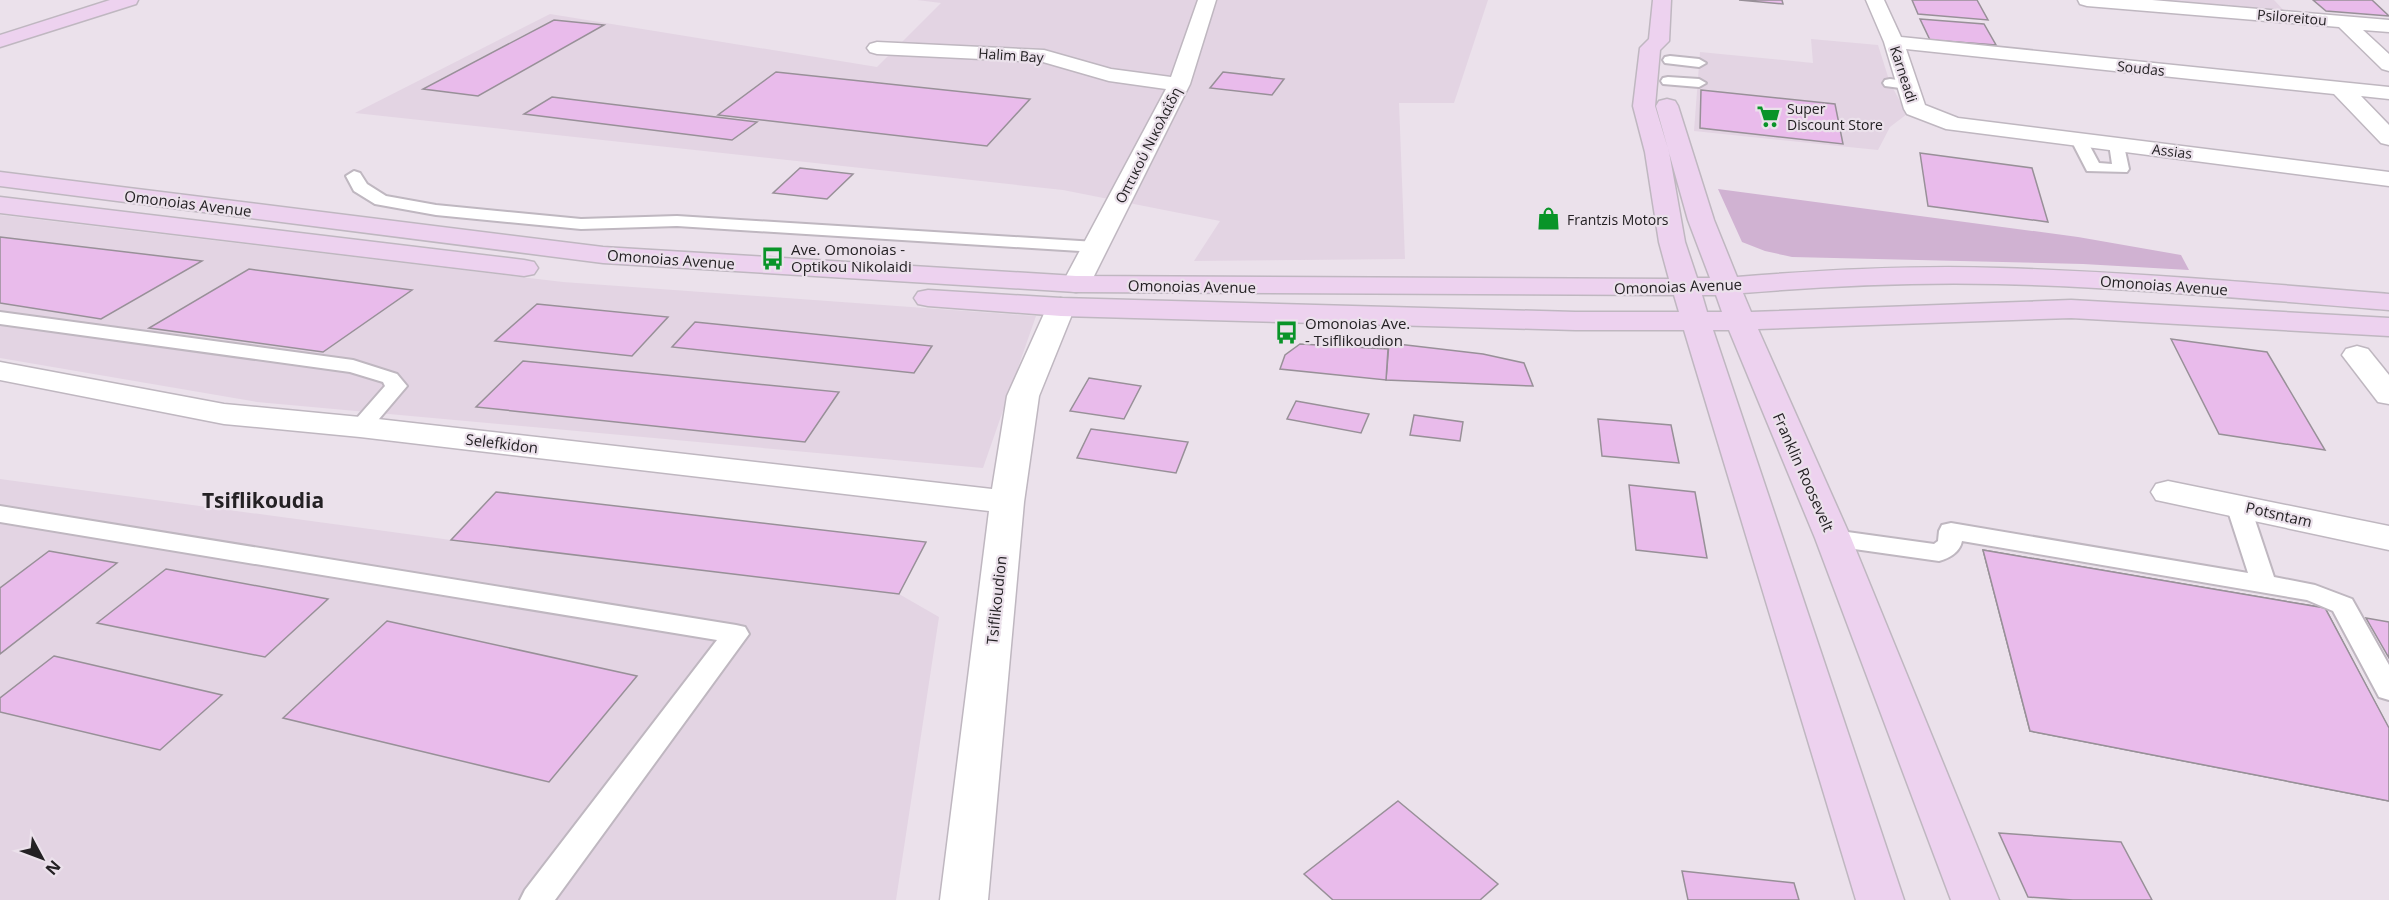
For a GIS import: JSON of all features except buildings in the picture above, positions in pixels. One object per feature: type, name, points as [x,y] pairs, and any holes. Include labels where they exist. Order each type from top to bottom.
[{"type":"main road","points":[[0,25],[82,0]]},
{"type":"main road","points":[[0,41],[129,0]]},
{"type":"main road","name":"Franklin Roosevelt","points":[[1662,0],[1667,107],[1701,219],[1740,321],[1833,538],[1975,900]]},
{"type":"main road","name":"Franklin Roosevelt","points":[[1666,61],[1650,48],[1644,106],[1657,152],[1670,235],[1880,900]]},
{"type":"main road","name":"Omonoias Avenue","points":[[0,179],[603,255],[1068,296],[1335,287],[1726,286],[1810,279],[1997,276],[2173,285],[2389,302]]},
{"type":"main road","name":"Omonoias Avenue","points":[[0,205],[584,275],[1575,321],[1740,321],[2071,309],[2389,327]]},
{"type":"street","name":"Οπτικού Νικολαΐδη","points":[[1068,296],[1096,247],[1179,84],[1208,0]]},
{"type":"street","name":"Karneadi","points":[[1875,0],[1894,42],[1899,84],[1915,109],[1954,123]]},
{"type":"street","name":"Psiloreitou","points":[[2087,0],[2389,26]]},
{"type":"street","points":[[2344,22],[2389,65]]},
{"type":"street","name":"Soudas","points":[[1894,42],[2389,93]]},
{"type":"street","name":"Halim Bay","points":[[877,48],[1044,56],[1109,75],[1179,84]]},
{"type":"street","points":[[2340,88],[2389,138]]},
{"type":"street","name":"Assias","points":[[1954,123],[2389,179]]},
{"type":"street","name":"Tsiflikoudion","points":[[964,900],[1007,502],[1023,396],[1068,296]]},
{"type":"street","points":[[2357,356],[2389,395]]},
{"type":"street","name":"Selefkidon","points":[[0,371],[224,414],[360,427],[1007,502]]},
{"type":"street","name":"Potsntam","points":[[2168,492],[2389,538]]},
{"type":"lane","points":[[1666,61],[1699,63]]},
{"type":"lane","points":[[1666,61],[1699,83]]},
{"type":"lane","points":[[2079,140],[2093,168],[2121,169],[2117,144]]},
{"type":"lane","points":[[354,176],[360,187],[381,200],[436,210],[559,222],[581,224],[677,221],[1096,247]]},
{"type":"lane","points":[[0,318],[353,366],[390,378],[396,386],[360,427]]},
{"type":"lane","points":[[2238,505],[2264,584]]},
{"type":"lane","points":[[0,514],[736,634],[536,900]]},
{"type":"lane","points":[[1833,538],[1939,553],[1950,544],[1951,531],[2291,587],[2343,605],[2389,690]]},
{"type":"shaded area","points":[[917,0],[1488,0],[1454,103],[1399,103],[1405,259],[1194,261],[1220,221],[1063,190],[355,113],[550,14],[877,67],[941,3]]},
{"type":"shaded area","points":[[2139,0],[2274,0],[2287,14]]},
{"type":"shaded area","points":[[1811,39],[1878,45],[1890,83],[1907,114],[1890,127],[1878,150],[1694,131],[1700,52],[1813,63]]},
{"type":"shaded area","points":[[1718,189],[2078,237],[2181,255],[2189,270],[2083,264],[1792,257],[1765,251],[1742,242]]},
{"type":"shaded area","points":[[0,215],[563,282],[1036,316],[983,468],[257,402],[0,358]]},
{"type":"shaded area","points":[[0,479],[451,540],[899,594],[939,617],[896,900],[0,900]]},
{"type":"place","name":"Super Discount Store","points":[[1769,116]]},
{"type":"place","name":"Frantzis Motors","points":[[1549,219]]},
{"type":"place","name":"Ave. Omonoias - Optikou Nikolaidi","points":[[773,258]]},
{"type":"place","name":"Omonoias Ave. - Tsiflikoudion","points":[[1287,332]]},
{"type":"district","name":"Tsiflikoudia","points":[[263,500]]}]
